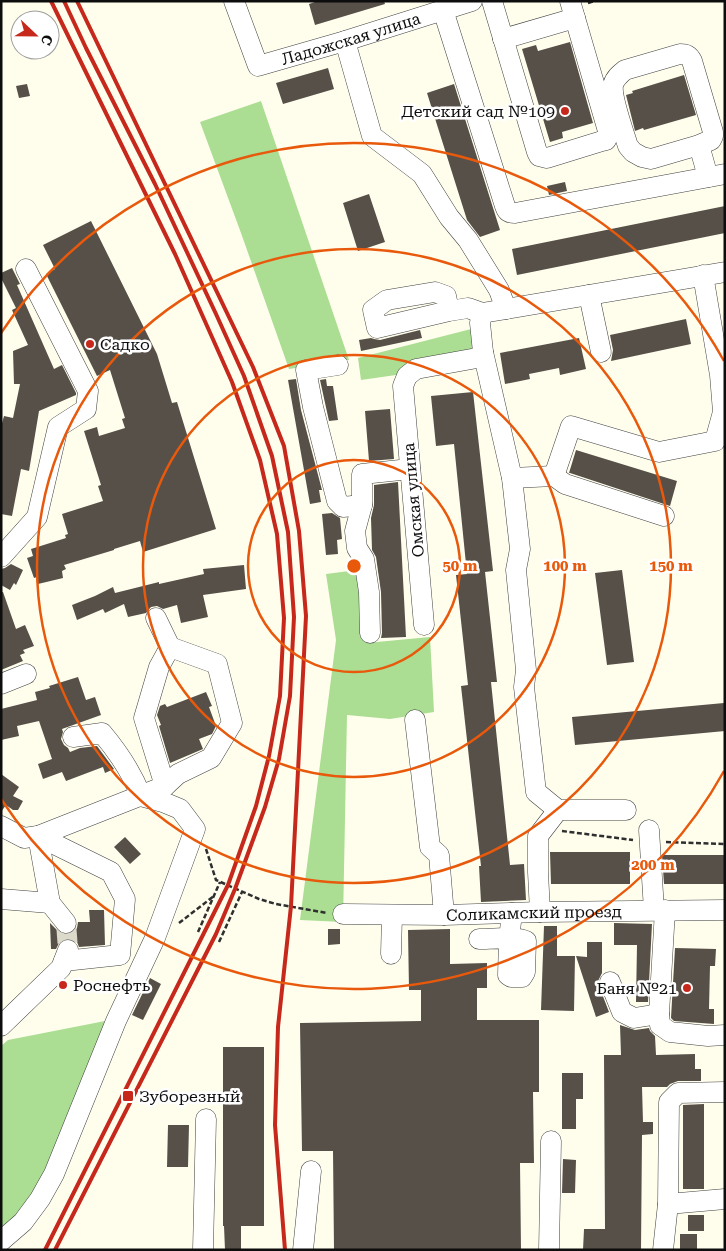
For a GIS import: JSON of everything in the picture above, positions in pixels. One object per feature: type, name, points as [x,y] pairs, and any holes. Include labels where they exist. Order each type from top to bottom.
[{"type":"street","name":"Ладожская улица","points":[[234,1],[258,66],[472,1]]},
{"type":"street","points":[[492,1],[503,39],[539,156],[547,158],[606,140],[608,131],[573,10],[503,39]]},
{"type":"street","points":[[443,10],[507,211],[510,213],[716,175],[699,145]]},
{"type":"street","points":[[344,41],[372,136],[422,174],[449,218],[468,240],[499,290],[506,309]]},
{"type":"street","points":[[680,54],[690,56],[713,132],[711,140],[699,145],[651,159],[633,152],[628,146],[612,93],[618,74],[625,70],[680,54]]},
{"type":"street","points":[[1,557],[37,517],[58,428],[86,409],[88,391],[26,269]]},
{"type":"street","points":[[449,311],[468,308],[482,313],[725,272]]},
{"type":"street","points":[[554,476],[571,426],[659,452],[715,441],[723,412],[720,375],[703,275]]},
{"type":"street","points":[[588,295],[601,352]]},
{"type":"street","points":[[482,313],[480,323],[483,352],[512,478],[520,549],[516,570],[526,670],[524,687],[536,792],[558,810],[626,810]]},
{"type":"street","name":"Омская улица","points":[[424,625],[404,386],[407,376],[416,369],[477,358],[483,352]]},
{"type":"street","points":[[338,365],[306,370],[337,501],[343,507],[362,505]]},
{"type":"street","points":[[370,633],[369,592],[364,558],[357,548],[355,532],[362,505],[362,474],[410,469]]},
{"type":"street","points":[[512,478],[554,476],[566,484],[664,516]]},
{"type":"street","points":[[1,826],[24,838],[38,836],[165,786],[178,774],[211,758],[232,723],[217,664],[170,648],[156,618]]},
{"type":"street","points":[[165,786],[144,718],[159,666],[170,648]]},
{"type":"street","points":[[1,684],[26,674]]},
{"type":"street","points":[[415,720],[430,847],[439,855],[444,915]]},
{"type":"street","points":[[73,737],[102,733],[114,747],[135,780],[141,796]]},
{"type":"street","points":[[1,1240],[24,1222],[54,1174],[116,1021],[155,938],[195,829],[180,809],[141,796]]},
{"type":"street","points":[[540,912],[538,836],[558,810]]},
{"type":"street","points":[[649,830],[660,910],[660,1025],[670,1032],[708,1036],[725,1035]]},
{"type":"street","points":[[38,836],[50,903],[66,922]]},
{"type":"street","points":[[1,1026],[61,968],[66,955],[120,955],[125,899],[111,872],[38,836]]},
{"type":"street","points":[[1,899],[50,903]]},
{"type":"street","name":"Соликамский проезд","points":[[343,914],[444,915],[725,910]]},
{"type":"street","points":[[479,939],[509,939],[512,913]]},
{"type":"street","points":[[391,954],[392,914]]},
{"type":"street","points":[[610,982],[622,1012],[634,1018],[659,1014]]},
{"type":"street","points":[[663,1250],[668,1204],[669,1102],[678,1093],[725,1092]]},
{"type":"street","points":[[203,1250],[206,1119]]},
{"type":"street","points":[[549,1250],[551,1141]]},
{"type":"street","points":[[303,1250],[311,1171]]},
{"type":"street","points":[[668,1204],[725,1199]]},
{"type":"path","points":[[195,829],[205,845],[216,880],[259,899],[319,912]]},
{"type":"path","points":[[198,932],[220,882]]},
{"type":"path","points":[[219,942],[242,892]]},
{"type":"path","points":[[179,924],[214,896]]},
{"type":"green space","points":[[261,101],[349,360],[289,369],[200,122]]},
{"type":"green space","points":[[475,328],[477,349],[403,374],[361,380],[358,358]]},
{"type":"green space","points":[[357,570],[366,643],[430,637],[434,712],[390,719],[347,715],[343,922],[300,920],[336,640],[326,574]]},
{"type":"green space","points":[[110,1020],[46,1176],[19,1214],[1,1230],[1,1046],[8,1040]]},
{"type":"building","points":[[318,1],[384,1],[385,4],[315,25],[309,4]]},
{"type":"building","points":[[570,42],[593,123],[562,132],[563,138],[550,142],[522,49],[536,45],[538,51]]},
{"type":"building","points":[[328,68],[334,89],[283,104],[276,83]]},
{"type":"building","points":[[684,75],[696,115],[635,131],[626,95],[633,93],[632,91]]},
{"type":"building","points":[[27,84],[30,96],[19,98],[16,86]]},
{"type":"building","points":[[454,84],[500,230],[480,237],[467,220],[427,93]]},
{"type":"building","points":[[565,182],[567,191],[549,195],[547,186]]},
{"type":"building","points":[[369,194],[385,242],[358,251],[343,203]]},
{"type":"building","points":[[725,206],[725,233],[517,275],[512,249]]},
{"type":"building","points":[[91,221],[157,354],[172,403],[177,402],[216,529],[143,552],[140,541],[114,549],[64,565],[66,569],[62,571],[63,578],[38,584],[37,577],[34,578],[27,558],[33,556],[31,549],[66,538],[65,535],[68,534],[62,514],[103,501],[98,486],[101,485],[84,431],[97,427],[99,436],[125,428],[122,419],[125,418],[110,370],[97,376],[46,274],[55,269],[43,245]]},
{"type":"building","points":[[12,268],[20,284],[17,285],[54,369],[62,365],[76,395],[39,411],[29,471],[21,469],[12,516],[1,514],[1,427],[4,416],[13,418],[20,384],[14,384],[13,351],[28,345],[12,310],[16,308],[1,278],[1,273]]},
{"type":"building","points":[[686,319],[691,344],[611,361],[613,350],[610,335]]},
{"type":"building","points":[[420,330],[422,338],[361,351],[359,340],[371,338],[380,340]]},
{"type":"building","points":[[579,338],[586,369],[560,375],[559,368],[529,374],[530,379],[505,384],[500,353]]},
{"type":"building","points":[[296,379],[301,410],[322,490],[319,490],[321,502],[310,504],[288,380]]},
{"type":"building","points":[[326,379],[327,386],[333,386],[338,420],[329,421],[320,380]]},
{"type":"building","points":[[473,392],[493,571],[485,572],[497,682],[491,682],[510,865],[524,864],[526,900],[481,902],[479,866],[481,866],[461,686],[468,685],[456,575],[467,574],[454,444],[436,446],[431,396]]},
{"type":"building","points":[[390,409],[394,459],[369,461],[365,411]]},
{"type":"building","points":[[576,450],[677,481],[670,506],[569,473]]},
{"type":"building","points":[[398,482],[406,637],[381,638],[381,592],[376,557],[372,550],[371,518],[374,505],[374,485]]},
{"type":"building","points":[[332,513],[340,518],[342,539],[337,540],[338,554],[326,555],[322,514]]},
{"type":"building","points":[[11,564],[23,570],[16,585],[14,583],[10,590],[1,585],[1,569]]},
{"type":"building","points":[[244,565],[246,589],[203,595],[208,617],[181,623],[177,605],[163,609],[157,606],[151,607],[146,613],[128,617],[124,604],[105,613],[103,609],[77,620],[72,605],[113,587],[115,593],[159,582],[159,584],[204,574],[203,569]]},
{"type":"building","points":[[622,570],[634,662],[607,665],[595,573]]},
{"type":"building","points":[[1,592],[3,592],[16,629],[25,625],[34,646],[23,650],[25,653],[20,655],[23,661],[1,670]]},
{"type":"building","points":[[78,677],[86,700],[95,697],[101,715],[62,729],[61,739],[70,752],[80,748],[97,746],[114,769],[105,773],[103,767],[66,781],[62,772],[43,779],[38,764],[52,759],[39,721],[17,726],[19,736],[1,740],[1,709],[37,700],[35,692]]},
{"type":"building","points":[[206,692],[212,706],[209,707],[216,726],[212,734],[199,739],[203,749],[170,763],[157,715],[160,706],[165,704],[167,707]]},
{"type":"building","points":[[724,703],[725,731],[575,745],[572,717]]},
{"type":"building","points":[[1,774],[19,787],[13,796],[23,801],[18,810],[13,810],[6,805],[1,812]]},
{"type":"building","points":[[125,837],[141,854],[130,864],[114,847]]},
{"type":"building","points":[[550,852],[630,852],[630,884],[551,884]]},
{"type":"building","points":[[662,855],[725,855],[725,884],[664,884]]},
{"type":"building","points":[[89,910],[104,910],[105,945],[79,947],[73,939],[67,938],[60,941],[56,949],[51,949],[50,923],[61,934],[68,935],[74,932],[78,922],[90,922]]},
{"type":"building","points":[[614,923],[652,924],[648,1002],[636,1002],[637,945],[614,945]]},
{"type":"building","points":[[544,926],[557,926],[557,956],[575,956],[574,1011],[541,1010]]},
{"type":"building","points":[[328,929],[340,929],[340,944],[328,945]]},
{"type":"building","points":[[450,929],[450,964],[487,963],[487,988],[477,988],[477,1020],[539,1020],[539,1092],[533,1092],[534,1163],[520,1163],[521,1250],[334,1250],[333,1151],[302,1151],[300,1023],[421,1021],[421,990],[409,990],[408,930]]},
{"type":"building","points":[[587,942],[602,942],[602,973],[598,981],[609,1012],[596,1017],[576,956],[587,957]]},
{"type":"building","name":"Баня №21","points":[[675,948],[716,949],[715,966],[710,966],[709,1009],[714,1009],[714,1024],[674,1021],[671,1018]]},
{"type":"building","points":[[150,978],[161,984],[143,1020],[132,1015]]},
{"type":"building","points":[[620,1025],[635,1030],[649,1028],[655,1036],[656,1055],[695,1054],[695,1069],[701,1069],[701,1081],[678,1081],[667,1087],[642,1087],[643,1122],[653,1122],[653,1134],[642,1135],[641,1250],[583,1250],[584,1229],[605,1229],[604,1055],[621,1055]]},
{"type":"building","points":[[223,1047],[264,1047],[264,1226],[241,1226],[241,1250],[225,1250],[223,1226]]},
{"type":"building","points":[[562,1073],[583,1073],[583,1099],[576,1099],[576,1129],[562,1129]]},
{"type":"building","points":[[704,1104],[704,1189],[683,1189],[683,1105]]},
{"type":"building","points":[[168,1125],[189,1125],[188,1167],[167,1167]]},
{"type":"building","points":[[563,1159],[576,1160],[575,1193],[562,1193]]},
{"type":"building","points":[[688,1215],[704,1215],[704,1231],[688,1231]]},
{"type":"building","points":[[680,1234],[697,1234],[697,1250],[680,1250]]},
{"type":"tunnel","points":[[66,923],[68,949]]},
{"type":"railway","points":[[45,1250],[228,885],[256,806],[269,756],[280,696],[284,618],[277,534],[260,460],[232,382],[175,254],[51,1]]},
{"type":"railway","points":[[55,1250],[216,934],[235,889],[265,807],[279,759],[290,696],[294,617],[288,532],[272,456],[244,376],[155,184],[64,1]]},
{"type":"railway","points":[[77,1],[253,367],[284,446],[299,531],[306,616],[291,906],[278,1027],[275,1125],[285,1250]]},
{"type":"place","name":"Детский сад №109","points":[[565,111]]},
{"type":"place","name":"Садко","points":[[90,344]]},
{"type":"place","name":"Роснефть","points":[[63,985]]},
{"type":"place","name":"Баня №21","points":[[687,988]]},
{"type":"place","name":"Зуборезный","points":[[128,1096]]}]
